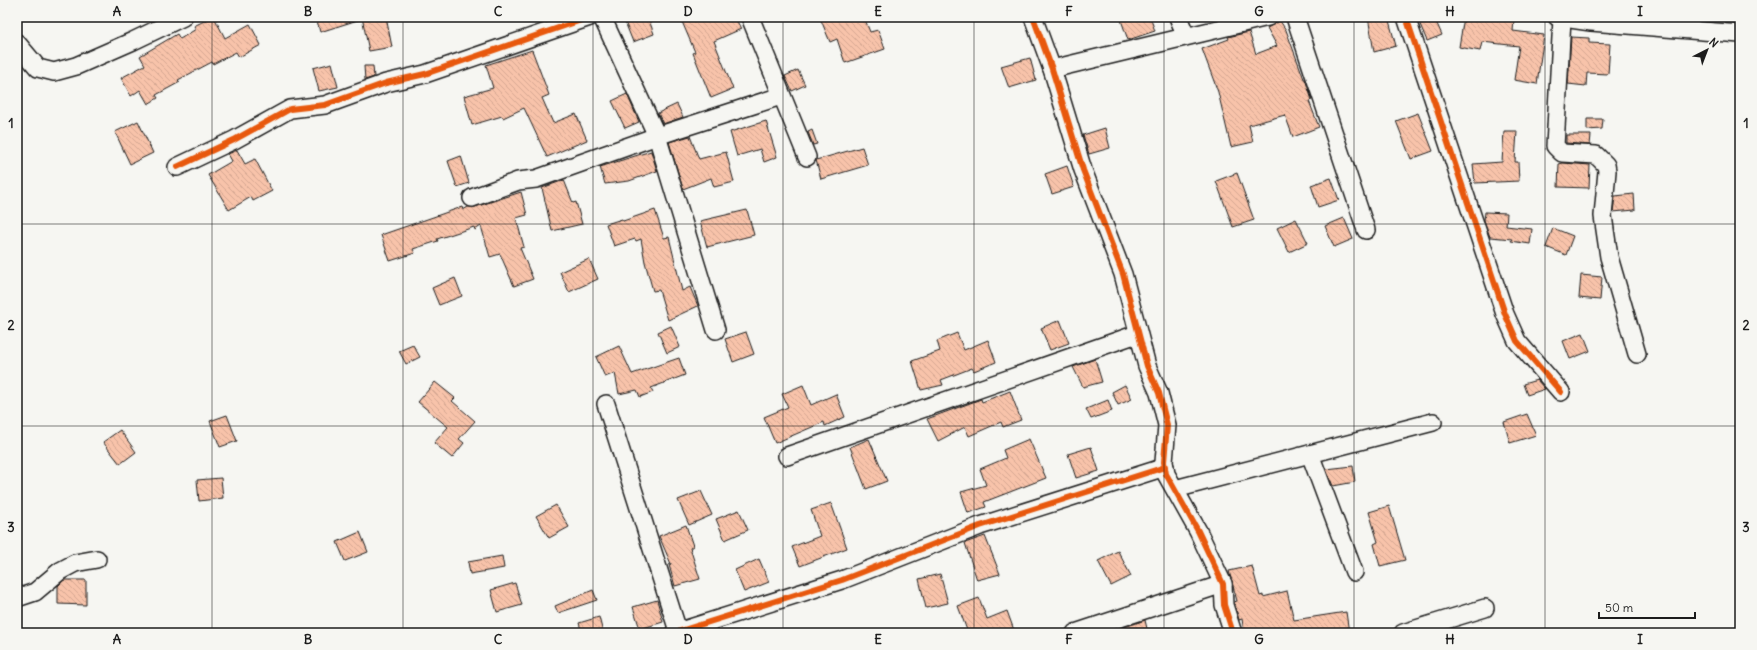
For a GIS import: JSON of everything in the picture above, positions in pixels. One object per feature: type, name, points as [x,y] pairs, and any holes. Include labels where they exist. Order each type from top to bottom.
[{"type":"street","points":[[17,43],[38,68],[54,72],[83,63],[183,17]]},
{"type":"street","points":[[177,167],[234,140],[290,109],[324,105],[386,83],[425,74],[590,17]]},
{"type":"street","points":[[602,17],[657,136],[716,330]]},
{"type":"street","points":[[750,17],[807,157]]},
{"type":"street","points":[[1033,17],[1052,69],[1083,170],[1123,274],[1146,366],[1159,393],[1166,425],[1166,474],[1198,531],[1223,584],[1224,605],[1233,633]]},
{"type":"street","points":[[1178,17],[1186,36]]},
{"type":"street","points":[[1052,69],[1268,17]]},
{"type":"street","points":[[1295,17],[1366,230]]},
{"type":"street","points":[[1406,17],[1505,314],[1517,341],[1561,392]]},
{"type":"street","points":[[1637,354],[1609,257],[1602,216],[1607,171],[1606,165],[1596,155],[1562,153],[1555,146],[1560,18],[1740,34]]},
{"type":"street","points":[[472,198],[518,181],[536,179],[657,136],[781,96]]},
{"type":"street","points":[[787,456],[1137,334]]},
{"type":"street","points":[[606,404],[676,632],[842,580],[980,526],[1165,467]]},
{"type":"street","points":[[1175,489],[1433,422]]},
{"type":"street","points":[[1310,454],[1354,572]]},
{"type":"street","points":[[17,598],[35,592],[60,571],[75,563],[97,559]]},
{"type":"street","points":[[1075,633],[1114,627],[1223,584]]},
{"type":"street","points":[[1403,633],[1485,608]]},
{"type":"building","points":[[214,17],[225,38],[250,24],[261,45],[239,57],[236,52],[213,64],[212,62],[178,80],[180,82],[156,95],[158,98],[148,104],[140,90],[131,96],[121,78],[145,65],[140,56],[177,34],[180,39],[196,29],[194,26]]},
{"type":"building","points":[[316,17],[361,17],[361,19],[320,32]]},
{"type":"building","points":[[362,17],[386,17],[392,47],[369,51]]},
{"type":"building","points":[[637,17],[648,17],[654,34],[633,42],[625,22]]},
{"type":"building","points":[[680,17],[735,17],[741,29],[714,41],[733,89],[711,98],[693,53],[695,52]]},
{"type":"building","points":[[830,17],[864,17],[870,32],[878,30],[885,49],[845,63],[837,39],[830,42],[821,20]]},
{"type":"building","points":[[1120,17],[1150,17],[1155,31],[1128,40]]},
{"type":"building","points":[[1368,17],[1388,17],[1396,46],[1374,52]]},
{"type":"building","points":[[1417,17],[1434,17],[1442,35],[1427,41]]},
{"type":"building","points":[[1464,17],[1514,20],[1513,31],[1544,35],[1537,84],[1514,80],[1519,46],[1482,42],[1480,51],[1459,47]]},
{"type":"building","points":[[1280,21],[1286,30],[1305,79],[1312,100],[1309,101],[1319,127],[1293,137],[1285,115],[1249,125],[1253,142],[1231,147],[1218,92],[1202,49],[1229,39],[1228,37],[1249,32],[1256,54],[1277,46],[1267,28]]},
{"type":"building","points":[[1571,37],[1589,38],[1589,43],[1610,44],[1608,74],[1587,73],[1586,86],[1568,84]]},
{"type":"building","points":[[532,50],[549,95],[542,98],[553,123],[576,114],[587,140],[547,157],[524,108],[503,118],[502,116],[472,125],[464,96],[493,88],[486,65]]},
{"type":"building","points":[[1030,58],[1036,80],[1009,88],[1001,66]]},
{"type":"building","points":[[332,63],[338,87],[319,91],[313,68]]},
{"type":"building","points":[[364,66],[373,66],[374,77],[365,80]]},
{"type":"building","points":[[798,70],[805,85],[792,91],[785,76]]},
{"type":"building","points":[[627,94],[639,122],[625,128],[612,101]]},
{"type":"building","points":[[677,104],[683,117],[663,124],[658,113]]},
{"type":"building","points":[[1418,113],[1433,151],[1411,159],[1396,121]]},
{"type":"building","points":[[1587,119],[1603,119],[1602,129],[1587,130]]},
{"type":"building","points":[[138,121],[153,153],[130,164],[115,132]]},
{"type":"building","points":[[766,121],[777,157],[764,162],[760,149],[737,156],[730,132]]},
{"type":"building","points":[[1105,128],[1110,148],[1089,154],[1083,135]]},
{"type":"building","points":[[812,130],[817,144],[813,145],[808,132]]},
{"type":"building","points":[[1504,131],[1517,131],[1515,162],[1518,162],[1519,181],[1475,183],[1473,164],[1502,162]]},
{"type":"building","points":[[1566,135],[1591,135],[1590,145],[1566,143]]},
{"type":"building","points":[[690,136],[699,159],[726,152],[734,182],[714,187],[711,178],[683,189],[669,142]]},
{"type":"building","points":[[862,147],[868,165],[821,179],[816,160]]},
{"type":"building","points":[[237,150],[245,164],[255,159],[272,191],[253,201],[251,197],[229,210],[208,175],[232,161],[228,154]]},
{"type":"building","points":[[651,151],[657,171],[629,181],[605,184],[600,167]]},
{"type":"building","points":[[461,156],[469,183],[457,187],[448,161]]},
{"type":"building","points":[[1559,164],[1590,165],[1589,188],[1558,187]]},
{"type":"building","points":[[1067,166],[1074,187],[1052,194],[1045,174]]},
{"type":"building","points":[[1237,173],[1254,220],[1233,227],[1216,181]]},
{"type":"building","points":[[1331,178],[1339,200],[1318,207],[1311,185]]},
{"type":"building","points":[[564,180],[573,203],[576,202],[582,224],[552,231],[542,188]]},
{"type":"building","points":[[521,192],[527,215],[516,218],[524,247],[520,248],[533,279],[514,286],[500,254],[490,257],[481,226],[475,230],[474,227],[437,239],[438,241],[413,249],[415,253],[390,261],[381,235],[462,207],[463,210],[468,207],[475,207]]},
{"type":"building","points":[[1634,194],[1635,210],[1613,212],[1615,196]]},
{"type":"building","points":[[655,210],[664,238],[669,237],[682,291],[690,287],[698,306],[668,320],[659,290],[653,291],[645,262],[641,239],[636,241],[635,239],[614,246],[606,224],[622,219],[623,221]]},
{"type":"building","points":[[747,210],[754,235],[707,247],[700,221]]},
{"type":"building","points":[[1485,212],[1507,213],[1506,226],[1532,229],[1530,244],[1511,241],[1512,239],[1490,237],[1484,220]]},
{"type":"building","points":[[1344,218],[1353,239],[1334,247],[1325,226]]},
{"type":"building","points":[[1296,219],[1308,243],[1289,252],[1277,228]]},
{"type":"building","points":[[1553,228],[1573,236],[1566,255],[1546,247]]},
{"type":"building","points":[[589,259],[598,279],[569,292],[560,272]]},
{"type":"building","points":[[1581,275],[1602,277],[1600,300],[1579,298]]},
{"type":"building","points":[[455,278],[462,296],[439,305],[432,288]]},
{"type":"building","points":[[1060,320],[1069,343],[1050,350],[1041,328]]},
{"type":"building","points":[[671,326],[680,347],[667,353],[658,332]]},
{"type":"building","points":[[746,332],[754,354],[733,362],[725,339]]},
{"type":"building","points":[[957,333],[964,350],[988,340],[996,362],[974,371],[972,368],[941,380],[943,385],[921,390],[912,361],[940,351],[937,341]]},
{"type":"building","points":[[1583,333],[1590,351],[1570,359],[1563,341]]},
{"type":"building","points":[[413,345],[420,357],[406,364],[399,351]]},
{"type":"building","points":[[619,346],[632,374],[679,358],[685,375],[651,388],[653,392],[640,397],[637,390],[619,394],[615,373],[605,377],[596,357]]},
{"type":"building","points":[[1095,359],[1102,382],[1083,387],[1073,367]]},
{"type":"building","points":[[1537,380],[1545,389],[1527,395],[1523,384]]},
{"type":"building","points":[[435,382],[455,398],[452,401],[475,421],[459,439],[464,443],[452,458],[434,443],[448,427],[418,402]]},
{"type":"building","points":[[803,385],[811,405],[836,394],[845,417],[825,426],[824,422],[775,443],[764,417],[788,407],[782,394]]},
{"type":"building","points":[[1125,385],[1132,399],[1118,405],[1112,392]]},
{"type":"building","points":[[1010,391],[1021,420],[1003,427],[1001,422],[969,436],[965,427],[938,441],[927,419],[981,399],[982,402]]},
{"type":"building","points":[[1108,400],[1112,411],[1091,419],[1086,409]]},
{"type":"building","points":[[1527,414],[1536,435],[1510,443],[1504,422]]},
{"type":"building","points":[[227,415],[237,441],[220,447],[210,421]]},
{"type":"building","points":[[120,430],[136,452],[120,464],[103,442]]},
{"type":"building","points":[[869,439],[887,481],[866,489],[850,447]]},
{"type":"building","points":[[1029,439],[1046,478],[984,502],[986,507],[968,513],[961,492],[986,485],[980,469],[1006,458],[1003,450]]},
{"type":"building","points":[[1091,447],[1099,471],[1076,478],[1068,454]]},
{"type":"building","points":[[1353,466],[1355,482],[1333,486],[1326,469]]},
{"type":"building","points":[[221,478],[223,498],[199,501],[197,480]]},
{"type":"building","points":[[701,491],[712,515],[689,525],[678,500]]},
{"type":"building","points":[[831,503],[847,548],[800,566],[792,547],[820,536],[811,510]]},
{"type":"building","points":[[556,505],[569,527],[549,538],[536,516]]},
{"type":"building","points":[[1389,506],[1405,560],[1380,566],[1374,544],[1378,542],[1369,512]]},
{"type":"building","points":[[739,510],[748,530],[725,540],[716,519]]},
{"type":"building","points":[[686,525],[693,546],[690,548],[700,579],[675,586],[669,565],[671,564],[659,536]]},
{"type":"building","points":[[360,532],[368,552],[345,561],[337,542]]},
{"type":"building","points":[[985,536],[1000,574],[977,580],[965,543]]},
{"type":"building","points":[[1118,551],[1131,576],[1111,586],[1098,561]]},
{"type":"building","points":[[502,556],[504,568],[470,574],[468,562]]},
{"type":"building","points":[[759,559],[769,582],[744,592],[735,570]]},
{"type":"building","points":[[1252,566],[1260,596],[1263,595],[1263,597],[1287,591],[1294,620],[1346,612],[1349,633],[1244,633],[1242,619],[1239,620],[1234,602],[1237,601],[1229,571]]},
{"type":"building","points":[[940,574],[948,603],[926,608],[919,579]]},
{"type":"building","points":[[64,580],[86,580],[86,605],[58,604],[58,586]]},
{"type":"building","points":[[515,583],[522,605],[497,612],[491,590]]},
{"type":"building","points":[[593,590],[597,600],[558,613],[555,606]]},
{"type":"building","points":[[979,598],[987,619],[1007,611],[1015,633],[968,633],[958,606]]},
{"type":"building","points":[[657,600],[663,622],[640,629],[633,607]]},
{"type":"building","points":[[599,617],[603,633],[582,633],[579,623]]},
{"type":"building","points":[[1145,620],[1148,633],[1107,633]]},
{"type":"cycle path","points":[[177,167],[234,140],[290,109],[325,105],[386,83],[425,74],[590,17]]},
{"type":"cycle path","points":[[1033,17],[1052,69],[1083,170],[1123,274],[1147,366],[1159,393],[1167,425],[1164,462],[1166,474],[1198,531],[1223,584],[1224,605],[1233,633]]},
{"type":"cycle path","points":[[1406,17],[1505,314],[1517,341],[1561,392]]},
{"type":"cycle path","points":[[674,633],[842,580],[980,526],[1165,467]]}]
